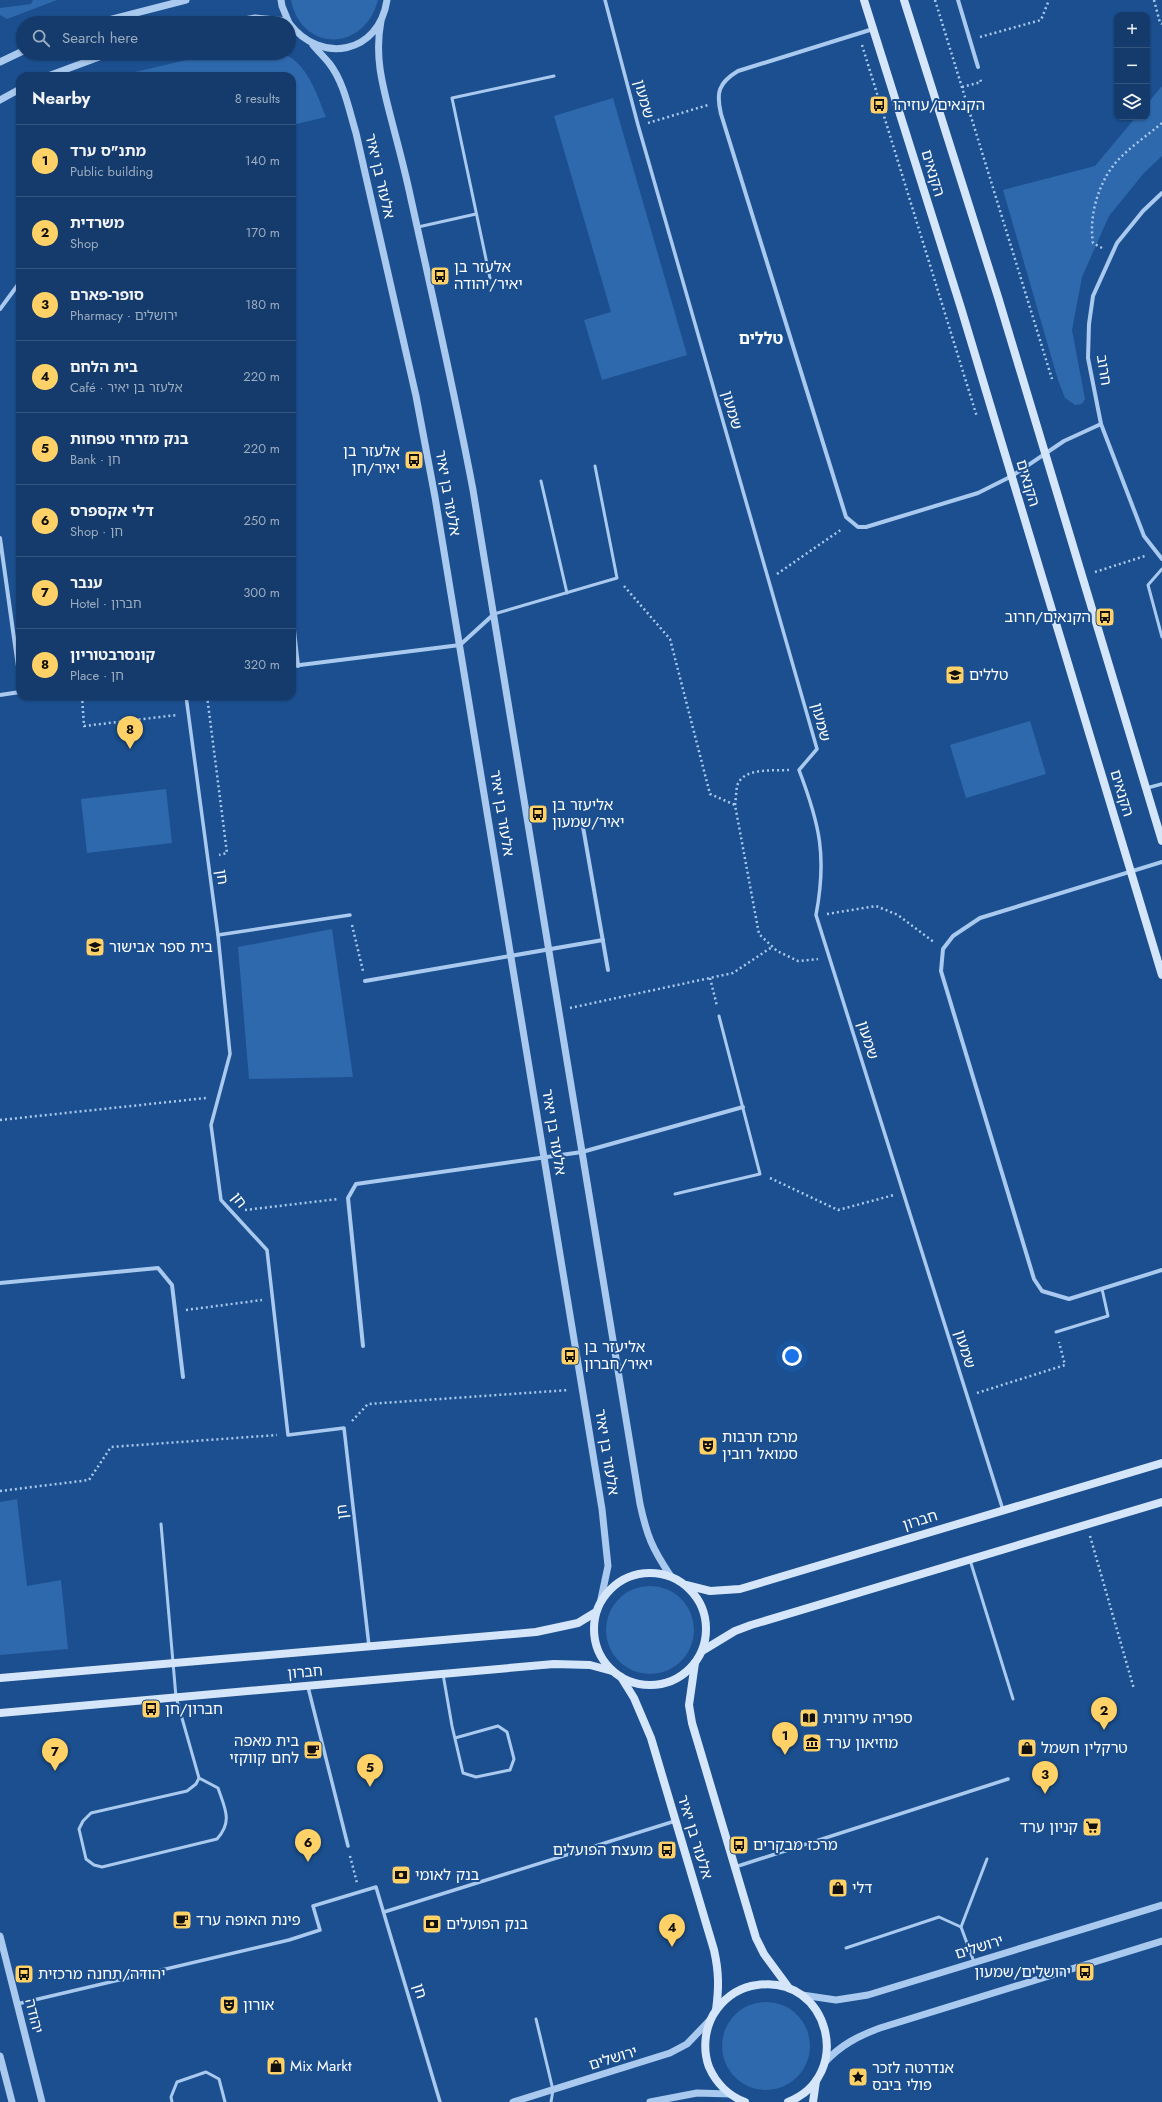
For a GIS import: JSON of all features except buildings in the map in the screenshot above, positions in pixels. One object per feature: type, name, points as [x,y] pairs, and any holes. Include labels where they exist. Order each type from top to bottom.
[{"type":"main road","name":"הקנאים","points":[[864,0],[874,28],[1012,476],[1162,975]]},
{"type":"main road","name":"הקנאים","points":[[904,0],[1045,453],[1162,841]]},
{"type":"main road","name":"חברון","points":[[686,1585],[710,1591],[740,1589],[1162,1463]]},
{"type":"main road","points":[[702,1651],[734,1631],[751,1625],[1162,1502]]},
{"type":"main road","points":[[654,1572],[670,1576],[686,1585],[698,1598],[705,1615],[706,1633],[702,1651],[695,1663],[683,1674],[663,1683],[652,1685],[636,1684],[621,1678],[603,1661],[596,1643],[593,1624],[601,1599],[612,1587],[624,1578],[639,1573],[654,1572]]},
{"type":"main road","name":"חברון","points":[[0,1678],[536,1632],[578,1623],[596,1612]]},
{"type":"main road","name":"אלעזר בן יאיר","points":[[695,1663],[689,1705],[692,1723],[756,1938],[764,1954],[789,1988]]},
{"type":"main road","name":"חברון","points":[[0,1713],[554,1664],[590,1665],[612,1671]]},
{"type":"main road","name":"אלעזר בן יאיר","points":[[621,1678],[642,1714],[719,1970],[720,1984],[716,2010]]},
{"type":"main road","points":[[743,2102],[730,2094],[714,2077],[706,2055],[705,2043],[711,2020],[716,2010],[728,1997],[744,1988],[771,1984],[789,1988],[802,1995],[810,2002],[822,2020],[827,2040],[825,2062],[817,2079],[814,2102]]},
{"type":"main road","points":[[788,2102],[802,2095],[817,2079]]},
{"type":"street","points":[[124,16],[186,0]]},
{"type":"street","points":[[281,0],[286,16]]},
{"type":"street","name":"אלעזר בן יאיר","points":[[387,0],[377,40],[377,59],[381,82],[417,228],[460,423],[494,614],[640,1504],[652,1548],[670,1576]]},
{"type":"street","name":"שמעון","points":[[605,0],[638,125],[817,749],[799,770],[813,806],[821,844],[821,886],[816,915],[1003,1510]]},
{"type":"street","points":[[958,0],[978,67]]},
{"type":"street","points":[[296,32],[313,45],[332,49],[352,46],[363,40],[373,32],[381,21]]},
{"type":"street","points":[[874,28],[738,71],[726,78],[718,91],[718,102],[846,517],[858,527],[866,527],[978,493],[1012,476],[1064,441],[1101,424]]},
{"type":"street","name":"אלעזר בן יאיר","points":[[313,45],[330,64],[337,78],[346,98],[356,133],[416,396],[435,497],[544,1156],[606,1543],[608,1566],[601,1599]]},
{"type":"street","points":[[0,62],[16,54]]},
{"type":"street","points":[[59,72],[91,60]]},
{"type":"street","points":[[0,100],[16,91]]},
{"type":"street","name":"חרוב","points":[[1162,193],[1143,211],[1117,243],[1093,296],[1088,324],[1088,358],[1101,424],[1144,536],[1162,559]]},
{"type":"street","points":[[0,310],[16,288]]},
{"type":"street","points":[[0,538],[2,573],[16,657]]},
{"type":"street","points":[[296,648],[298,666],[460,645],[494,614]]},
{"type":"street","points":[[0,695],[16,693]]},
{"type":"street","name":"חן","points":[[186,700],[218,935],[230,1054],[211,1125],[221,1200],[267,1250],[288,1435]]},
{"type":"street","points":[[1146,788],[1162,784]]},
{"type":"street","points":[[583,827],[608,970]]},
{"type":"street","points":[[1162,862],[1130,870],[980,918],[953,936],[943,949],[941,971],[1034,1279],[1042,1291],[1069,1298],[1162,1270]]},
{"type":"street","points":[[218,935],[350,914]]},
{"type":"street","points":[[365,981],[603,940]]},
{"type":"street","points":[[363,1346],[348,1198],[356,1184],[544,1156],[582,1152],[743,1107]]},
{"type":"street","points":[[0,1283],[158,1268],[172,1285],[183,1377]]},
{"type":"street","points":[[288,1435],[344,1428]]},
{"type":"street","name":"חן","points":[[344,1428],[370,1646]]},
{"type":"street","points":[[308,1686],[348,1846]]},
{"type":"street","points":[[735,1867],[1008,1779]]},
{"type":"street","points":[[384,1912],[675,1820]]},
{"type":"street","name":"חן","points":[[359,1892],[376,1886],[440,2102]]},
{"type":"street","points":[[17,2004],[282,1942],[320,1930],[313,1906],[359,1892]]},
{"type":"street","name":"ירושלים","points":[[802,1995],[836,2000],[849,1999],[1162,1905]]},
{"type":"street","name":"יהודה","points":[[0,1936],[42,2102]]},
{"type":"street","points":[[825,2062],[838,2048],[858,2036],[880,2028],[1162,1943]]},
{"type":"street","name":"ירושלים","points":[[513,2102],[670,2053],[687,2044],[711,2020]]},
{"type":"street","points":[[0,2056],[12,2102]]},
{"type":"street","points":[[650,2102],[697,2093],[730,2094]]},
{"type":"lane","points":[[490,278],[452,98],[554,76]]},
{"type":"lane","points":[[417,228],[476,214]]},
{"type":"lane","points":[[494,614],[617,578],[595,466]]},
{"type":"lane","points":[[541,481],[567,593]]},
{"type":"lane","points":[[1162,569],[1148,585],[1162,637]]},
{"type":"lane","points":[[675,1194],[760,1174],[720,1016]]},
{"type":"lane","points":[[1056,1332],[1108,1316],[1102,1289]]},
{"type":"lane","points":[[161,1524],[176,1697],[199,1778],[196,1784],[187,1791],[91,1813],[83,1821],[79,1829],[86,1859],[94,1865],[102,1867],[217,1839],[225,1830],[227,1816],[218,1788],[199,1778]]},
{"type":"lane","points":[[970,1560],[1013,1699]]},
{"type":"lane","points":[[443,1674],[455,1738],[463,1773],[476,1777],[510,1770],[514,1759],[507,1732],[498,1726],[455,1738]]},
{"type":"lane","points":[[974,1962],[961,1927],[986,1859]]},
{"type":"lane","points":[[846,1948],[939,1917],[961,1927]]},
{"type":"lane","points":[[536,2019],[553,2090],[551,2102]]},
{"type":"lane","points":[[172,2102],[171,2097],[176,2082],[206,2072],[219,2079],[225,2102]]},
{"type":"path","points":[[935,0],[1052,379]]},
{"type":"path","points":[[970,40],[1041,20],[1049,0]]},
{"type":"path","points":[[1154,0],[1160,23],[1162,24]]},
{"type":"path","points":[[858,33],[977,417]]},
{"type":"path","points":[[962,88],[981,82],[978,67]]},
{"type":"path","points":[[638,125],[718,102]]},
{"type":"path","points":[[1112,254],[1093,243],[1091,229],[1097,195],[1113,166],[1162,123]]},
{"type":"path","points":[[768,580],[851,522]]},
{"type":"path","points":[[1082,577],[1155,552]]},
{"type":"path","points":[[617,578],[670,639],[710,794],[735,805]]},
{"type":"path","points":[[82,700],[84,726],[188,714]]},
{"type":"path","points":[[208,700],[227,853],[208,856]]},
{"type":"path","points":[[799,770],[764,771],[746,774],[738,784],[735,805],[759,934],[777,951],[798,961],[829,958]]},
{"type":"path","points":[[816,915],[876,906],[898,915],[943,949]]},
{"type":"path","points":[[350,914],[365,981]]},
{"type":"path","points":[[559,1011],[733,973],[772,946]]},
{"type":"path","points":[[710,978],[720,1016]]},
{"type":"path","points":[[0,1120],[219,1097]]},
{"type":"path","points":[[760,1174],[838,1210],[903,1193]]},
{"type":"path","points":[[233,1212],[348,1198]]},
{"type":"path","points":[[176,1311],[273,1299]]},
{"type":"path","points":[[967,1396],[1066,1365],[1056,1332]]},
{"type":"path","points":[[344,1428],[368,1404],[582,1389]]},
{"type":"path","points":[[0,1491],[89,1480],[111,1447],[288,1435]]},
{"type":"path","points":[[1087,1525],[1134,1689]]},
{"type":"path","points":[[348,1846],[359,1892]]},
{"type":"shaded area","points":[[33,0],[57,0],[7,19],[0,15],[0,8],[31,4]]},
{"type":"shaded area","points":[[291,0],[378,0],[371,17],[360,30],[347,37],[333,39],[319,37],[307,29],[297,17]]},
{"type":"shaded area","points":[[186,60],[294,60],[298,63],[310,80],[326,117],[296,124],[296,72],[135,72]]},
{"type":"shaded area","points":[[1162,86],[1162,156],[1144,173],[1109,216],[1082,277],[1072,330],[1085,399],[1082,404],[1075,405],[1065,398],[1058,380],[1003,190],[1095,166],[1133,120],[1150,120],[1150,100]]},
{"type":"shaded area","points":[[613,98],[687,355],[602,380],[584,320],[611,312],[554,116]]},
{"type":"shaded area","points":[[1030,721],[1046,774],[966,798],[950,745]]},
{"type":"shaded area","points":[[166,789],[172,843],[87,853],[81,799]]},
{"type":"shaded area","points":[[332,929],[353,1077],[249,1079],[238,947]]},
{"type":"shaded area","points":[[17,1499],[27,1586],[61,1580],[68,1649],[0,1655],[0,1502]]},
{"type":"shaded area","points":[[650,1586],[667,1590],[681,1599],[690,1613],[694,1630],[690,1647],[681,1661],[667,1670],[650,1674],[633,1670],[619,1661],[610,1647],[606,1630],[610,1613],[619,1599],[633,1590]]},
{"type":"shaded area","points":[[766,2002],[783,2006],[797,2015],[806,2029],[810,2046],[806,2063],[797,2077],[783,2086],[766,2090],[749,2086],[735,2077],[726,2063],[722,2046],[726,2029],[735,2015],[749,2006]]},
{"type":"place","name":"הקנאים/עוזיהו","points":[[879,105]]},
{"type":"place","name":"אלעזר בן יאיר/יהודה","points":[[440,276]]},
{"type":"place","name":"אלעזר בן יאיר/חן","points":[[414,460]]},
{"type":"place","name":"הקנאים/חרוב","points":[[1105,617]]},
{"type":"place","name":"טללים","points":[[955,675]]},
{"type":"place","name":"קונסרבטוריון","points":[[130,749]]},
{"type":"place","name":"אליעזר בן יאיר/שמעון","points":[[538,814]]},
{"type":"place","name":"בית ספר אבישור","points":[[95,947]]},
{"type":"place","name":"אליעזר בן יאיר/חברון","points":[[570,1356]]},
{"type":"place","name":"מרכז תרבות סמואל רובין","points":[[708,1446]]},
{"type":"place","name":"חברון/חן","points":[[151,1709]]},
{"type":"place","name":"ספריה עירונית","points":[[809,1718]]},
{"type":"place","name":"משרדית","points":[[1104,1730]]},
{"type":"place","name":"מוזיאון ערד","points":[[812,1743]]},
{"type":"place","name":"טרקלין חשמל","points":[[1027,1748]]},
{"type":"place","name":"בית מאפה לחם קווקזי","points":[[313,1750]]},
{"type":"place","name":"מתנ\"ס ערד","points":[[785,1755]]},
{"type":"place","name":"ענבר","points":[[55,1771]]},
{"type":"place","name":"בנק מזרחי טפחות","points":[[370,1787]]},
{"type":"place","name":"סופר-פארם","points":[[1045,1794]]},
{"type":"place","name":"קניון ערד","points":[[1092,1827]]},
{"type":"place","name":"מרכז מבקרים","points":[[739,1845]]},
{"type":"place","name":"מועצת הפועלים","points":[[667,1850]]},
{"type":"place","name":"דלי אקספרס","points":[[308,1862]]},
{"type":"place","name":"בנק לאומי","points":[[401,1875]]},
{"type":"place","name":"דלי","points":[[838,1888]]},
{"type":"place","name":"פינת האופה ערד","points":[[182,1920]]},
{"type":"place","name":"בנק הפועלים","points":[[432,1924]]},
{"type":"place","name":"בית הלחם","points":[[672,1947]]},
{"type":"place","name":"ירושלים/שמעון","points":[[1085,1972]]},
{"type":"place","name":"יהודה/תחנה מרכזית","points":[[24,1974]]},
{"type":"place","name":"אורון","points":[[229,2005]]},
{"type":"place","name":"Mix Markt","points":[[276,2066]]},
{"type":"place","name":"אנדרטה לזכר פולי ביבס","points":[[858,2077]]},
{"type":"district","name":"טללים","points":[[761,338]]}]
